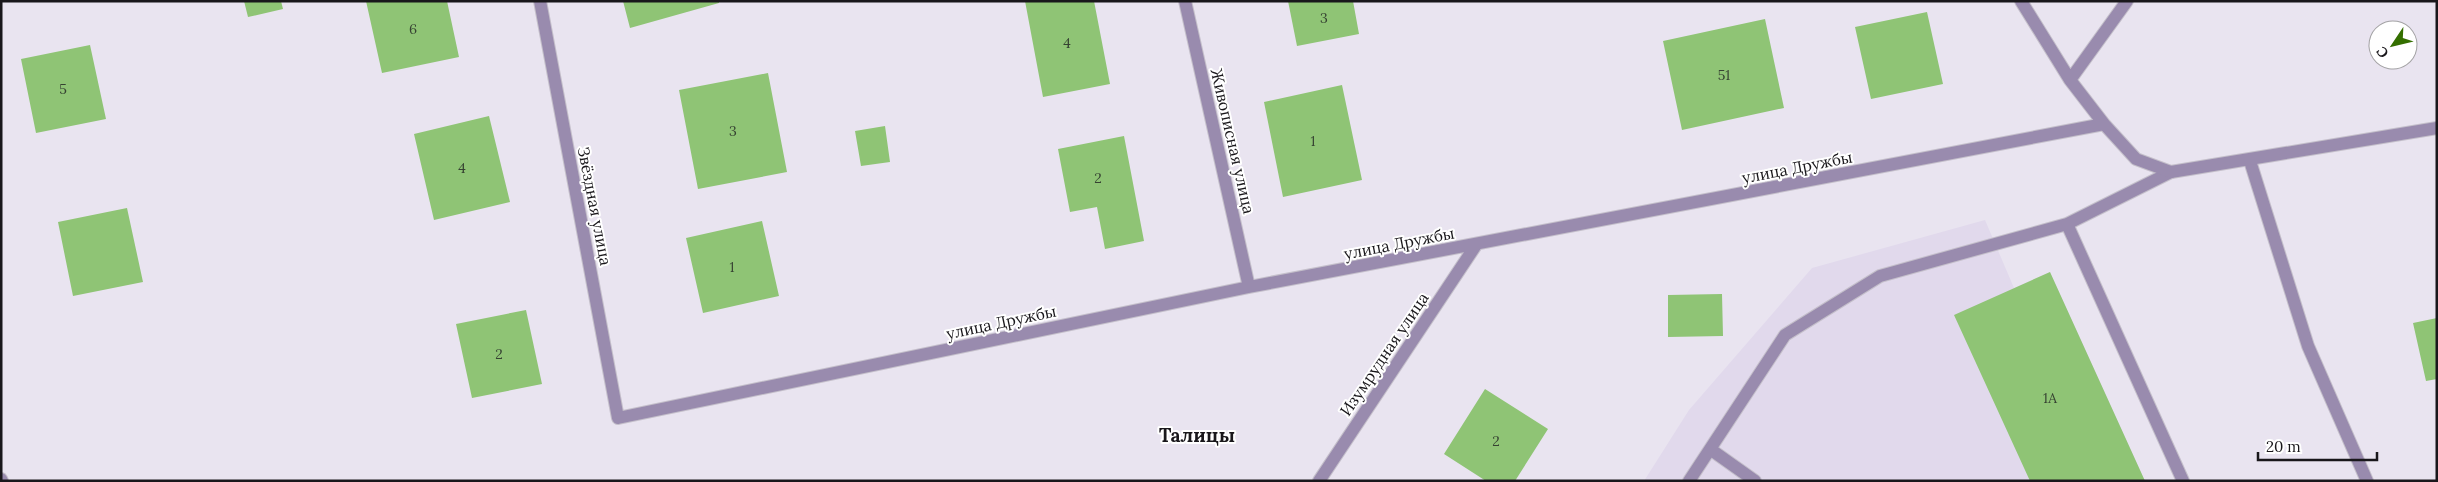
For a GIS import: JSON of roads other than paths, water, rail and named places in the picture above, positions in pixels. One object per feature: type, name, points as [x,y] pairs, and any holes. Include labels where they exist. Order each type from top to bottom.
[{"type":"street","name":"Звёздная улица","points":[[540,1],[618,418]]},
{"type":"street","name":"Живописная улица","points":[[1185,1],[1249,287]]},
{"type":"street","points":[[2021,1],[2070,80],[2104,124],[2136,159],[2171,172]]},
{"type":"street","points":[[2070,80],[2127,1]]},
{"type":"street","name":"улица Дружбы","points":[[618,418],[1249,287],[2104,124]]},
{"type":"street","points":[[1689,481],[1785,335],[1880,276],[2066,224],[2171,172],[2250,161],[2437,128]]},
{"type":"street","points":[[2250,161],[2308,346],[2367,481]]},
{"type":"street","points":[[2066,224],[2183,481]]},
{"type":"street","name":"Изумрудная улица","points":[[1319,481],[1476,245]]},
{"type":"street","points":[[1710,449],[1755,481]]},
{"type":"district","name":"Талицы","points":[[1197,435]]}]
